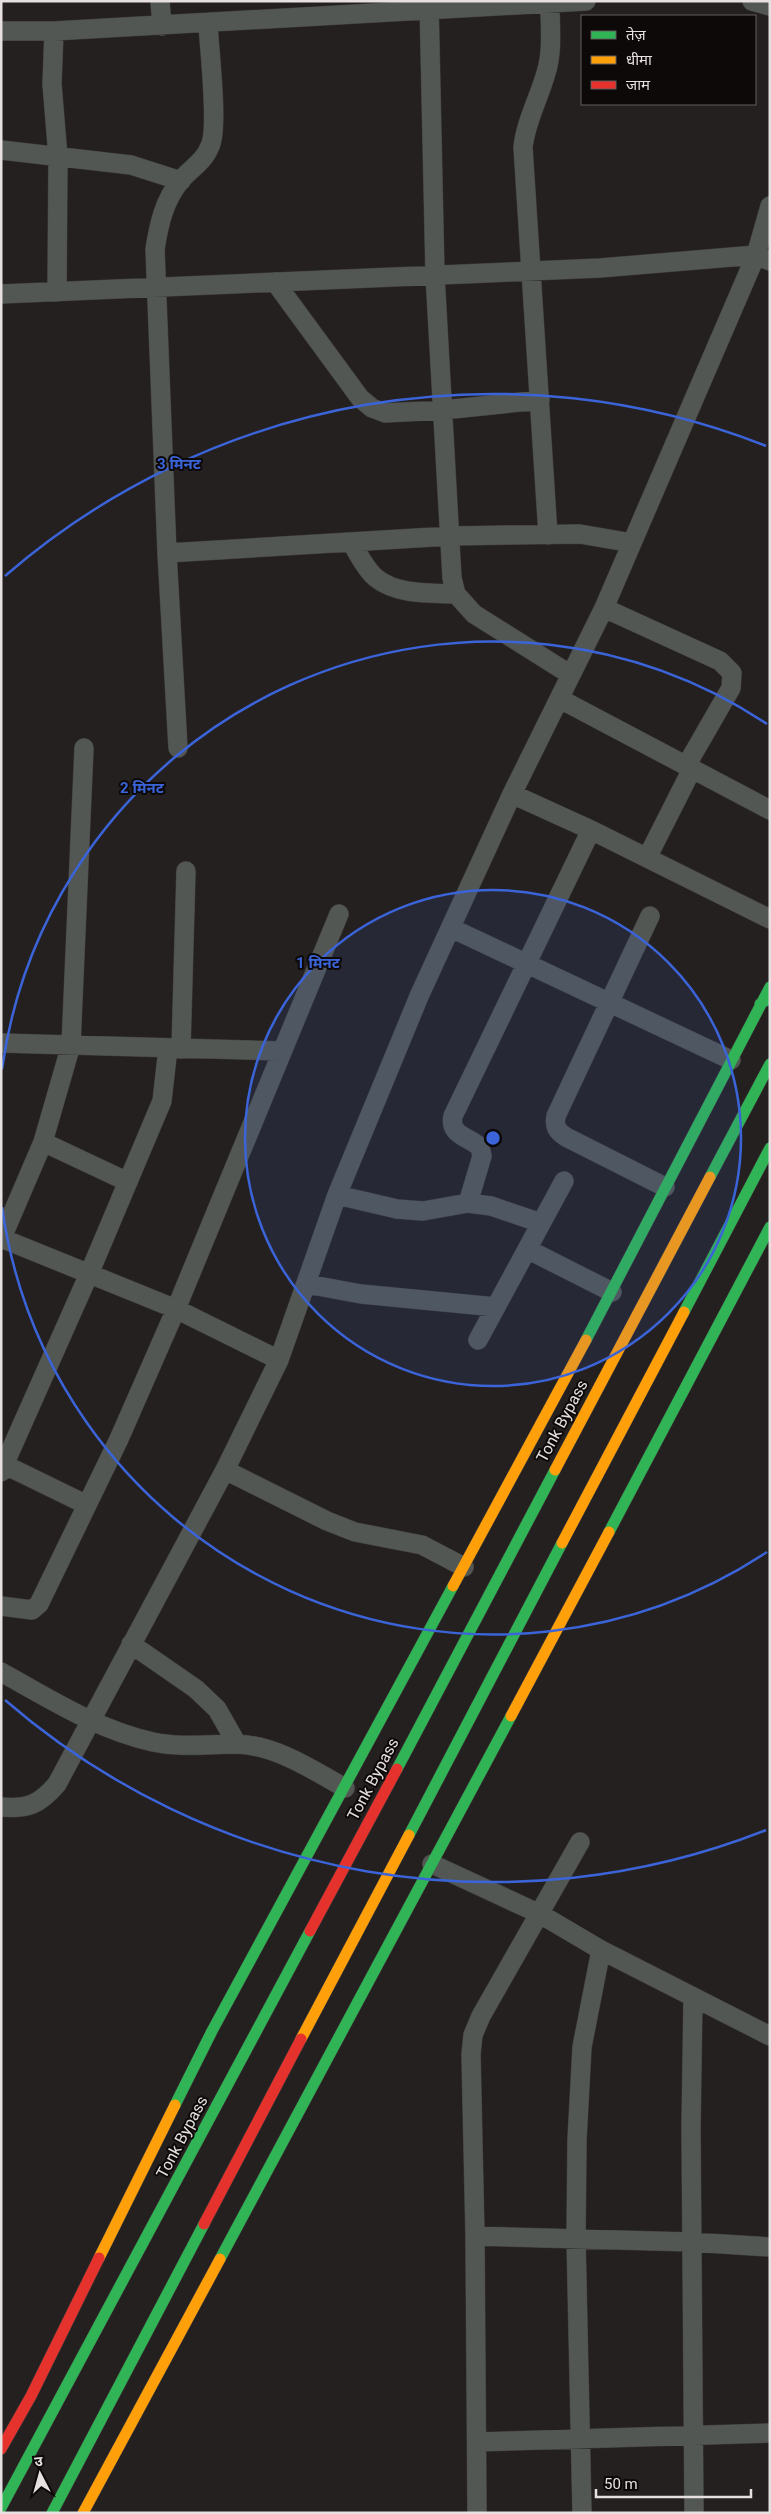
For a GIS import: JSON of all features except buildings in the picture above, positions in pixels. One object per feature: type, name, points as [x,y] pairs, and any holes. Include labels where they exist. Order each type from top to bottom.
[{"type":"main road","points":[[1,2449],[35,2387],[212,2031],[612,1292],[770,987]]},
{"type":"main road","points":[[760,1004],[770,998]]},
{"type":"main road","name":"Tonk Bypass","points":[[1,2508],[436,1696],[770,1064]]},
{"type":"main road","points":[[52,2513],[770,1148]]},
{"type":"main road","points":[[83,2513],[432,1864],[770,1227]]},
{"type":"street","points":[[160,1],[162,26]]},
{"type":"street","points":[[1,31],[54,31],[162,26],[429,6],[550,4],[586,1]]},
{"type":"street","points":[[548,535],[523,147],[525,132],[547,73],[551,51],[550,4]]},
{"type":"street","points":[[429,6],[436,275],[452,578],[456,594],[474,614],[571,675]]},
{"type":"street","points":[[178,748],[167,552],[155,249],[158,225],[167,201],[181,181],[202,160],[211,145],[214,127],[208,23]]},
{"type":"street","points":[[54,31],[52,84],[58,157],[57,292]]},
{"type":"street","points":[[1,150],[131,165],[181,181]]},
{"type":"street","points":[[1,1807],[21,1808],[46,1798],[56,1784],[225,1470],[279,1360],[337,1196],[420,994],[512,794],[604,608],[763,258],[770,206]]},
{"type":"street","points":[[1,294],[600,268],[763,258]]},
{"type":"street","points":[[275,282],[360,398],[372,408],[385,412],[443,410],[540,400]]},
{"type":"street","points":[[167,552],[450,536],[580,534],[632,543]]},
{"type":"street","points":[[351,542],[375,577],[394,588],[422,593],[456,594]]},
{"type":"street","points":[[604,608],[720,661],[732,673],[731,688],[689,768],[647,858]]},
{"type":"street","points":[[560,699],[770,810]]},
{"type":"street","points":[[84,748],[71,1045],[43,1142],[2,1239],[176,1309],[279,1360]]},
{"type":"street","points":[[512,794],[591,830],[770,920]]},
{"type":"street","points":[[468,1203],[482,1156],[480,1147],[454,1131],[452,1125],[453,1116],[591,830]]},
{"type":"street","points":[[87,1505],[2,1466],[89,1274],[162,1101],[174,1048],[186,871]]},
{"type":"street","points":[[1,1606],[32,1610],[40,1604],[176,1309],[339,914]]},
{"type":"street","points":[[650,916],[608,1002],[556,1116],[555,1124],[558,1131],[566,1136],[665,1187]]},
{"type":"street","points":[[451,928],[731,1060]]},
{"type":"street","points":[[1,1043],[282,1052]]},
{"type":"street","points":[[43,1142],[128,1182]]},
{"type":"street","points":[[478,1340],[564,1181]]},
{"type":"street","points":[[337,1196],[397,1209],[423,1211],[468,1203],[491,1206],[541,1224]]},
{"type":"street","points":[[527,1249],[612,1292]]},
{"type":"street","points":[[307,1284],[361,1294],[496,1307]]},
{"type":"street","points":[[225,1470],[334,1524],[355,1532],[422,1545],[464,1567]]},
{"type":"street","points":[[131,1644],[196,1689],[217,1709],[237,1744]]},
{"type":"street","points":[[1,1672],[90,1721],[125,1735],[155,1743],[194,1746],[237,1744],[266,1749],[293,1760],[345,1788]]},
{"type":"street","points":[[477,2513],[475,2236],[471,2054],[473,2036],[481,2016],[580,1842]]},
{"type":"street","points":[[432,1864],[540,1914],[601,1950],[770,2036]]},
{"type":"street","points":[[582,2513],[576,2238],[577,2140],[582,2047],[601,1950]]},
{"type":"street","points":[[693,1997],[691,2242],[694,2513]]},
{"type":"street","points":[[475,2236],[691,2242],[770,2248]]},
{"type":"street","points":[[477,2442],[770,2433]]},
{"type":"traffic: fast","points":[[586,1340],[770,987]]},
{"type":"traffic: fast","points":[[760,1004],[770,998]]},
{"type":"traffic: fast","points":[[710,1177],[770,1064]]},
{"type":"traffic: fast","points":[[684,1312],[770,1148]]},
{"type":"traffic: fast","points":[[609,1532],[770,1227]]},
{"type":"traffic: fast","points":[[397,1769],[555,1470]]},
{"type":"traffic: fast","points":[[409,1835],[562,1543]]},
{"type":"traffic: fast","points":[[175,2105],[212,2031],[453,1586]]},
{"type":"traffic: fast","points":[[220,2259],[511,1716]]},
{"type":"traffic: fast","points":[[1,2508],[310,1931]]},
{"type":"traffic: fast","points":[[52,2513],[204,2224]]},
{"type":"traffic: slow","points":[[555,1470],[710,1177]]},
{"type":"traffic: slow","points":[[562,1543],[684,1312]]},
{"type":"traffic: slow","points":[[453,1586],[586,1340]]},
{"type":"traffic: slow","points":[[511,1716],[609,1532]]},
{"type":"traffic: slow","points":[[301,2039],[409,1835]]},
{"type":"traffic: slow","points":[[99,2258],[175,2105]]},
{"type":"traffic: slow","points":[[83,2513],[220,2259]]},
{"type":"traffic: jam","points":[[310,1931],[397,1769]]},
{"type":"traffic: jam","points":[[204,2224],[301,2039]]},
{"type":"traffic: jam","points":[[1,2449],[31,2396],[99,2258]]}]
